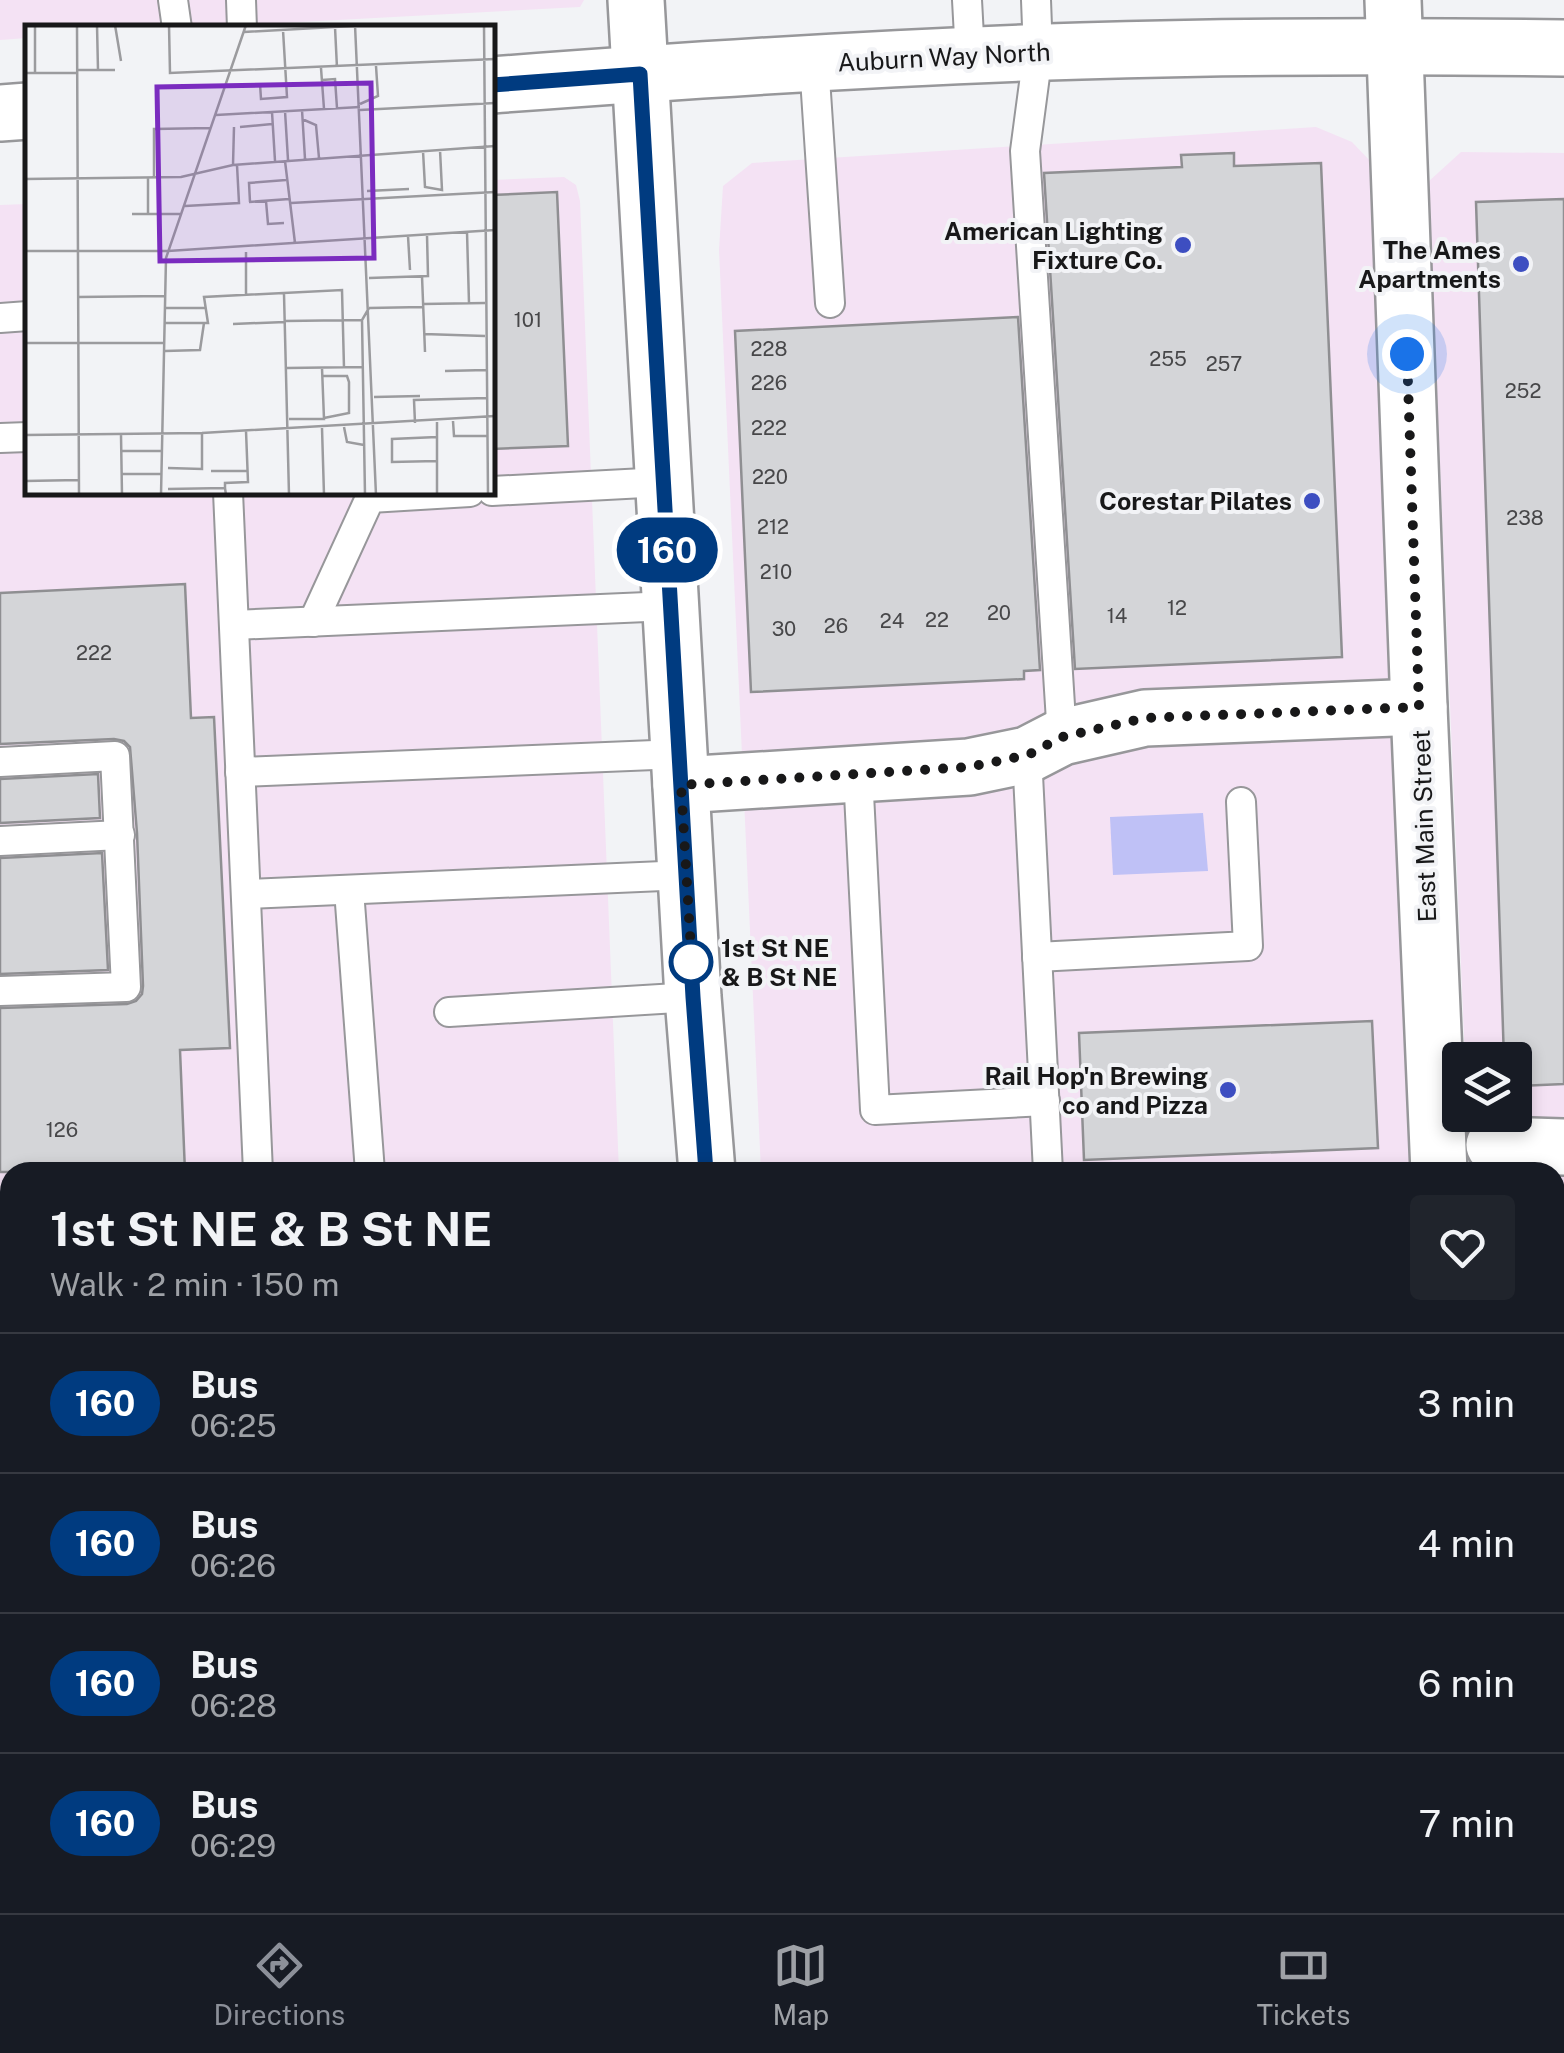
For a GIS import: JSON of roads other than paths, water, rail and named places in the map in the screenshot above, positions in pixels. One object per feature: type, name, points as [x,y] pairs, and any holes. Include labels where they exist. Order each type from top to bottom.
[{"type":"main road","points":[[636,0],[705,1162]]},
{"type":"main road","name":"Auburn Way North","points":[[495,85],[970,55],[1037,26],[1395,23],[1564,48]]},
{"type":"main road","name":"East Main Street","points":[[1395,23],[1439,1162]]},
{"type":"main road","points":[[0,113],[25,111]]},
{"type":"main road","points":[[680,770],[858,774],[969,767],[1145,718],[1419,707]]},
{"type":"main road","points":[[1494,1145],[1564,1147]]},
{"type":"lane","points":[[173,0],[177,25]]},
{"type":"lane","points":[[241,0],[242,25]]},
{"type":"lane","points":[[967,0],[970,55]]},
{"type":"lane","points":[[1037,26],[1025,151],[1045,746],[1037,956],[1048,1162]]},
{"type":"lane","points":[[814,64],[830,303]]},
{"type":"lane","points":[[0,318],[25,316]]},
{"type":"lane","points":[[0,438],[25,437]]},
{"type":"lane","points":[[495,491],[663,482]]},
{"type":"lane","points":[[228,495],[240,772],[230,806],[246,894],[237,957],[257,1162]]},
{"type":"lane","points":[[313,622],[370,498],[420,495]]},
{"type":"lane","points":[[234,625],[670,606]]},
{"type":"lane","points":[[0,762],[115,756],[126,987],[0,992]]},
{"type":"lane","points":[[240,772],[680,770]]},
{"type":"lane","points":[[858,774],[876,1110],[1045,1101]]},
{"type":"lane","points":[[1037,956],[1248,946],[1241,802]]},
{"type":"lane","points":[[0,842],[120,835]]},
{"type":"lane","points":[[246,894],[686,876]]},
{"type":"lane","points":[[348,890],[369,1162]]},
{"type":"lane","points":[[449,1012],[693,997]]},
{"type":"place","name":"American Lighting Fixture Co.","points":[[1183,245]]},
{"type":"place","name":"The Ames Apartments","points":[[1521,264]]},
{"type":"place","name":"Corestar Pilates","points":[[1312,501]]},
{"type":"place","name":"1st St NE & B St NE","points":[[691,962]]},
{"type":"place","name":"Rail Hop'n Brewing co and Pizza","points":[[1228,1090]]}]
